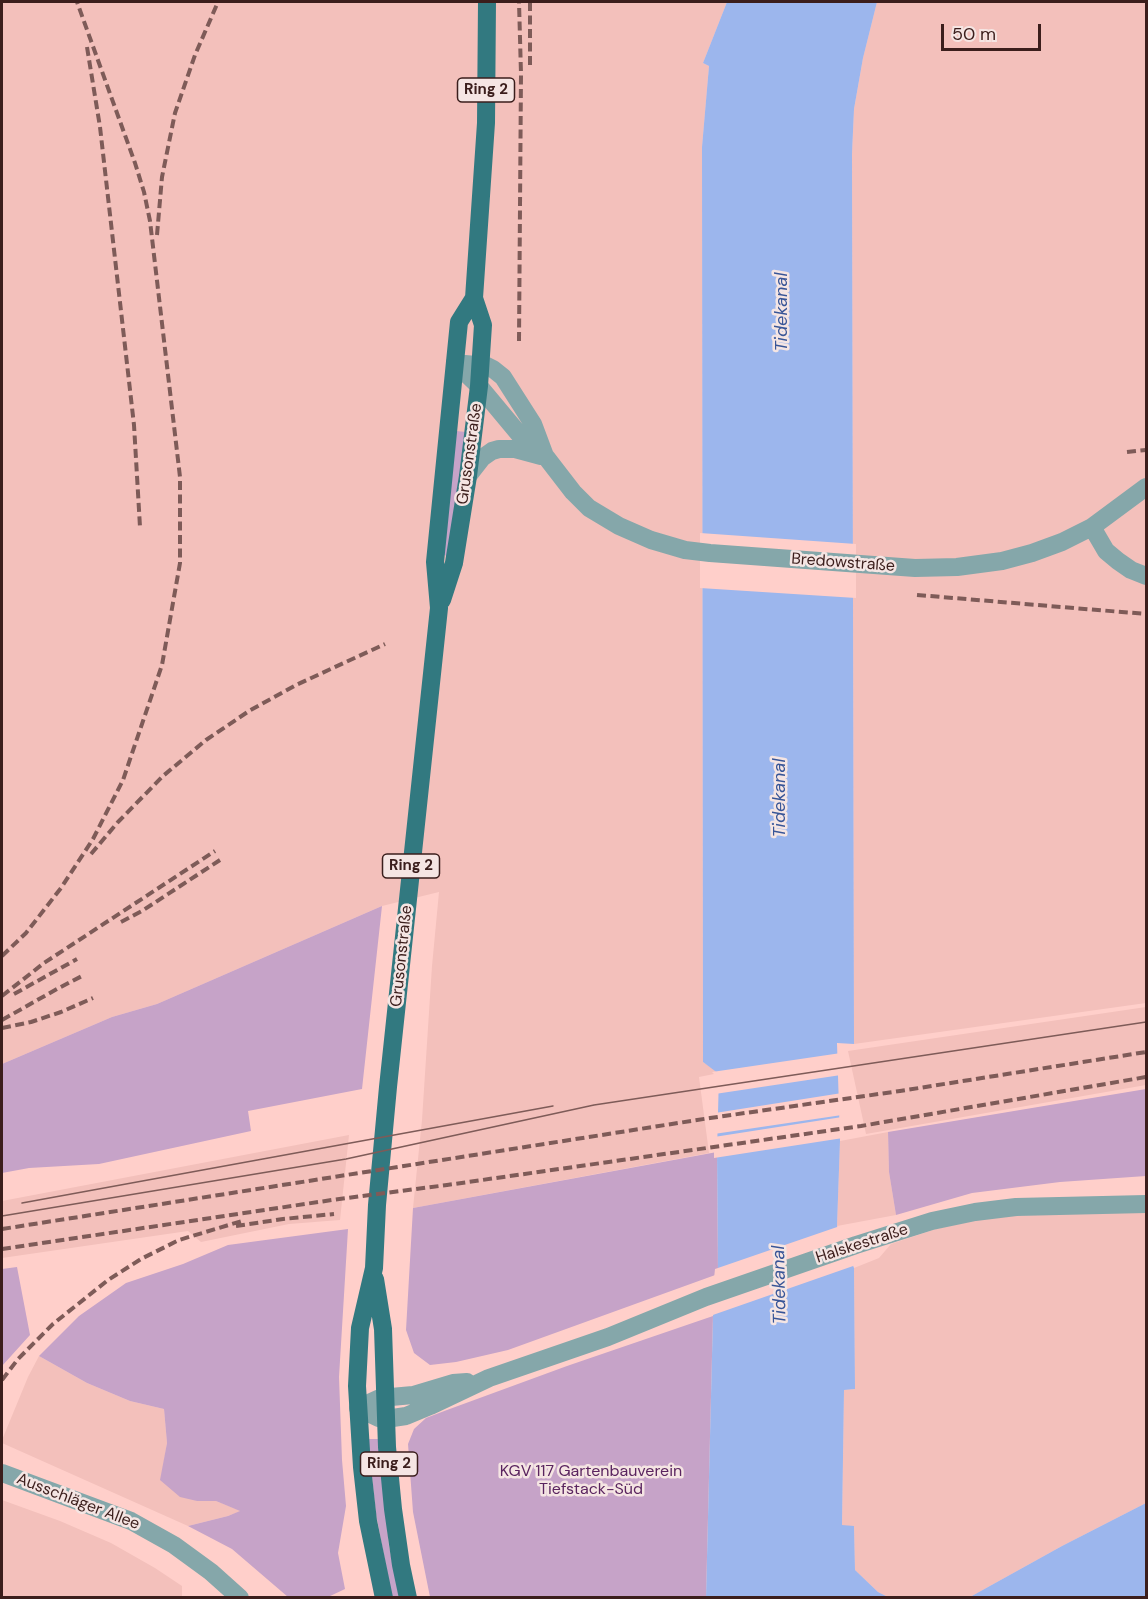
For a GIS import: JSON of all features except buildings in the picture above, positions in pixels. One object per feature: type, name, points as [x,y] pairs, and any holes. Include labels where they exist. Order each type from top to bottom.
[{"type":"main road","name":"Grusonstraße","points":[[439,608],[454,563],[479,386],[483,325],[474,298],[486,123],[487,2]]},
{"type":"main road","name":"Grusonstraße","points":[[384,1598],[368,1521],[362,1467],[357,1379],[360,1328],[374,1268],[377,1204],[388,1087],[439,608],[435,562],[459,322],[474,298]]},
{"type":"main road","name":"Grusonstraße","points":[[374,1268],[383,1329],[386,1419],[393,1509],[408,1598]]},
{"type":"street","name":"Bredowstraße","points":[[455,363],[480,365],[493,369],[508,384],[533,423],[546,457]]},
{"type":"street","name":"Bredowstraße","points":[[455,363],[479,386],[519,434],[546,457],[573,492],[589,508],[620,526],[685,550],[870,566],[957,567],[1002,561],[1062,542],[1092,527],[1146,487]]},
{"type":"street","points":[[468,476],[482,458],[499,449],[514,449],[546,457]]},
{"type":"street","points":[[1092,527],[1106,551],[1131,570],[1146,576]]},
{"type":"street","name":"Halskestraße","points":[[386,1419],[414,1413],[489,1378],[608,1337],[706,1297],[932,1221],[975,1212],[1050,1205],[1146,1204]]},
{"type":"street","name":"Halskestraße","points":[[358,1408],[385,1397],[413,1395],[453,1383],[489,1378]]},
{"type":"street","points":[[358,1408],[373,1416],[386,1419]]},
{"type":"street","name":"Ausschläger Allee","points":[[2,1473],[131,1521],[181,1550],[211,1572],[240,1598]]},
{"type":"shaded area","points":[[2,2],[727,2],[703,63],[709,66],[702,147],[703,1062],[719,1073],[699,1077],[709,1153],[413,1208],[439,892],[382,906],[157,1004],[112,1017],[2,1064]]},
{"type":"shaded area","points":[[877,2],[1146,2],[1146,1003],[854,1044],[852,154],[854,109],[863,58]]},
{"type":"shaded area","points":[[1146,1007],[1146,1085],[866,1134],[848,1051]]},
{"type":"shaded area","points":[[888,1132],[889,1172],[896,1215],[837,1226],[840,1141]]},
{"type":"shaded area","points":[[349,1135],[340,1220],[289,1224],[201,1242],[188,1231],[2,1258],[2,1201]]},
{"type":"shaded area","points":[[1146,1210],[1146,1503],[970,1597],[888,1597],[878,1592],[855,1570],[854,1526],[842,1526],[844,1390],[855,1389],[854,1268],[879,1258],[891,1244],[936,1229],[990,1217]]},
{"type":"shaded area","points":[[39,1356],[87,1383],[130,1401],[164,1409],[167,1443],[161,1480],[197,1501],[216,1501],[241,1511],[188,1526],[2,1443],[28,1377]]},
{"type":"shaded area","points":[[2,1500],[111,1543],[182,1586],[182,1597],[2,1597]]},
{"type":"green space","points":[[456,431],[466,432],[447,556],[444,555]]},
{"type":"green space","points":[[382,906],[362,1089],[248,1111],[251,1131],[99,1164],[29,1168],[2,1173],[2,1064],[112,1017],[157,1004]]},
{"type":"green space","points":[[1146,1089],[1146,1176],[1060,1182],[972,1193],[896,1215],[889,1172],[888,1132]]},
{"type":"green space","points":[[717,1152],[718,1274],[508,1350],[456,1362],[430,1365],[414,1353],[406,1330],[413,1208]]},
{"type":"green space","points":[[348,1229],[339,1377],[346,1506],[338,1553],[345,1589],[328,1597],[288,1597],[232,1549],[188,1526],[240,1511],[216,1501],[197,1501],[180,1497],[160,1480],[167,1443],[164,1409],[130,1401],[87,1383],[39,1356],[79,1316],[126,1283],[183,1264],[228,1245]]},
{"type":"green space","points":[[17,1267],[30,1335],[2,1366],[2,1269]]},
{"type":"green space","name":"KGV 117 Gartenbauverein Tiefstack-Süd","points":[[713,1316],[706,1597],[430,1597],[413,1512],[408,1444],[414,1429],[426,1418],[447,1410]]},
{"type":"green space","points":[[368,1439],[379,1439],[389,1546],[399,1597],[392,1597],[376,1514]]},
{"type":"water","name":"Tidekanal","points":[[727,2],[877,2],[863,58],[854,109],[852,154],[854,1044],[837,1043],[840,1141],[837,1226],[854,1268],[855,1389],[844,1390],[842,1525],[854,1526],[855,1570],[878,1592],[888,1597],[706,1597],[713,1316],[718,1274],[719,1074],[703,1062],[702,147],[709,66],[703,63]]},
{"type":"water","points":[[1146,1503],[1146,1597],[970,1597],[1062,1546]]},
{"type":"pier","points":[[700,533],[856,544],[856,598],[700,588]]},
{"type":"pier","points":[[841,1053],[841,1075],[715,1094],[715,1075],[712,1072]]},
{"type":"pier","points":[[842,1093],[842,1115],[714,1134],[715,1113]]},
{"type":"pier","points":[[842,1117],[843,1138],[714,1158],[714,1137]]},
{"type":"pier","points":[[840,1226],[844,1236],[842,1237],[856,1265],[710,1316],[715,1269]]},
{"type":"tram line","points":[[2,1216],[346,1159],[594,1105],[1146,1022]]},
{"type":"tram line","points":[[22,1203],[553,1106]]},
{"type":"railway","points":[[2,956],[26,933],[61,888],[93,839],[123,780],[162,665],[180,563],[180,477],[150,221],[135,163],[77,2]]},
{"type":"railway","points":[[157,235],[162,177],[175,113],[195,55],[218,2]]},
{"type":"railway","points":[[519,2],[521,74],[519,341]]},
{"type":"railway","points":[[530,2],[530,65]]},
{"type":"railway","points":[[87,47],[100,127],[134,425],[140,527]]},
{"type":"railway","points":[[1127,452],[1146,450]]},
{"type":"railway","points":[[917,595],[1146,614]]},
{"type":"railway","points":[[91,854],[118,822],[163,776],[206,740],[249,711],[296,685],[385,644]]},
{"type":"railway","points":[[2,996],[44,963],[215,851]]},
{"type":"railway","points":[[121,922],[142,911],[220,860]]},
{"type":"railway","points":[[14,994],[77,959]]},
{"type":"railway","points":[[2,1020],[84,975]]},
{"type":"railway","points":[[2,1028],[31,1022],[93,998]]},
{"type":"railway","points":[[2,1229],[1146,1052]]},
{"type":"railway","points":[[2,1249],[861,1126],[1146,1077]]},
{"type":"railway","points":[[236,1226],[334,1214]]},
{"type":"railway","points":[[2,1380],[18,1359],[53,1324],[108,1280],[141,1259],[179,1240],[242,1221]]}]
